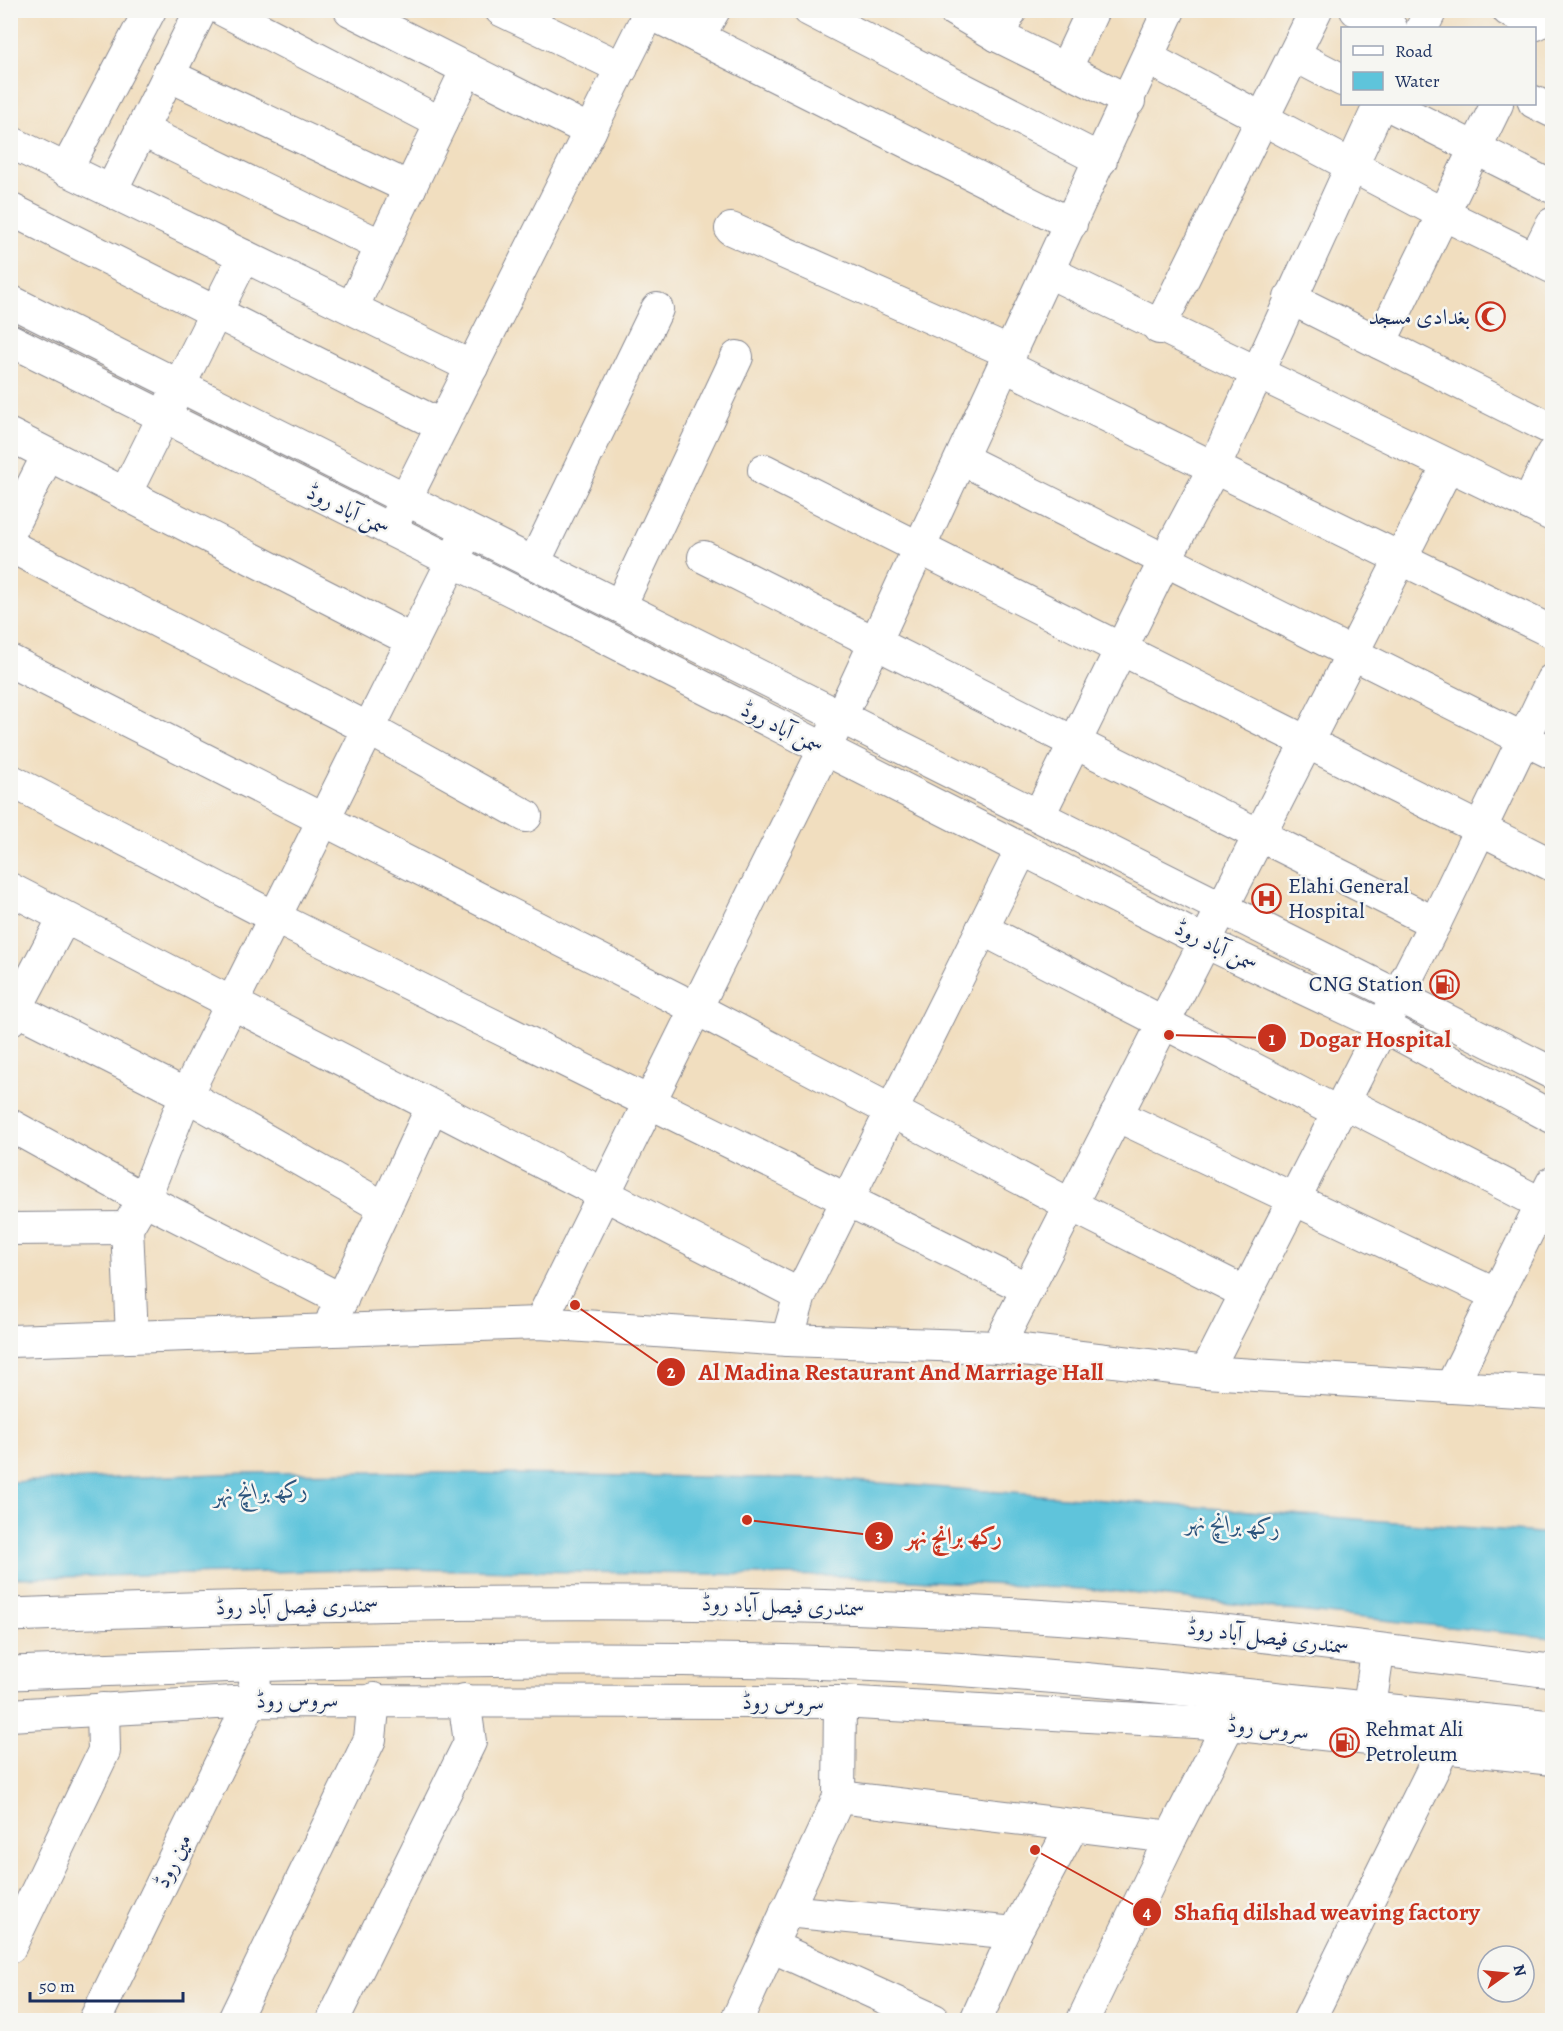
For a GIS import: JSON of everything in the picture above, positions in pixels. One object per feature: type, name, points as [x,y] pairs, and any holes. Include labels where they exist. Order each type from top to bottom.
[{"type":"main road","name":"سمندری فیصل آباد روڈ","points":[[10,1615],[258,1606],[455,1603],[603,1602],[834,1606],[1160,1625],[1552,1671]]},
{"type":"main road","points":[[1365,1723],[1378,1650]]},
{"type":"main road","points":[[10,1673],[260,1664],[598,1658],[836,1663],[1154,1684],[1365,1723],[1552,1727]]},
{"type":"street","points":[[66,170],[150,10]]},
{"type":"street","points":[[111,191],[201,10]]},
{"type":"street","points":[[223,10],[441,123]]},
{"type":"street","points":[[350,10],[590,131]]},
{"type":"street","points":[[501,10],[622,68]]},
{"type":"street","points":[[698,38],[714,10]]},
{"type":"street","points":[[809,10],[1101,160]]},
{"type":"street","points":[[954,10],[1004,23],[1066,68],[1129,101]]},
{"type":"street","points":[[1066,68],[1093,10]]},
{"type":"street","points":[[540,1323],[841,716],[1149,59],[1169,10]]},
{"type":"street","points":[[1159,327],[1316,10]]},
{"type":"street","points":[[1356,10],[1389,27]]},
{"type":"street","points":[[1422,27],[1431,10]]},
{"type":"street","points":[[1508,10],[1537,21]]},
{"type":"street","points":[[391,531],[405,498],[622,68],[646,12],[1071,224]]},
{"type":"street","points":[[1294,55],[1341,79]]},
{"type":"street","points":[[1149,59],[1443,214],[1544,263],[1552,224]]},
{"type":"street","points":[[352,308],[467,69]]},
{"type":"street","points":[[168,75],[410,188]]},
{"type":"street","points":[[1536,103],[1552,111]]},
{"type":"street","points":[[1039,815],[1165,560],[1214,468],[1380,105]]},
{"type":"street","points":[[1389,105],[1552,187]]},
{"type":"street","points":[[1380,343],[1497,105]]},
{"type":"street","points":[[141,130],[382,246]]},
{"type":"street","points":[[10,142],[472,367]]},
{"type":"street","points":[[10,209],[442,426]]},
{"type":"street","points":[[731,229],[1008,360],[1214,468],[1552,632]]},
{"type":"street","points":[[125,494],[244,256]]},
{"type":"street","points":[[1049,272],[1540,509],[1552,454]]},
{"type":"street","points":[[1290,297],[1552,429]]},
{"type":"street","name":"سمن آباد روڈ","points":[[10,301],[1222,908],[1400,994],[1552,1073]]},
{"type":"street","points":[[534,563],[657,309]]},
{"type":"street","name":"سمن آباد روڈ","points":[[10,340],[1205,942],[1383,1026],[1552,1118]]},
{"type":"street","points":[[620,606],[737,357]]},
{"type":"street","points":[[10,435],[412,641]]},
{"type":"street","points":[[10,530],[48,455]]},
{"type":"street","points":[[962,459],[1552,753]]},
{"type":"street","points":[[998,1347],[1448,466]]},
{"type":"street","points":[[764,470],[1552,866]]},
{"type":"street","points":[[132,1336],[128,1228],[144,1199],[186,1095],[468,530]]},
{"type":"street","points":[[10,546],[369,729],[525,816]]},
{"type":"street","points":[[704,557],[1436,923]]},
{"type":"street","points":[[10,661],[697,1009],[1071,1205],[1246,1293]]},
{"type":"street","points":[[1206,1372],[1436,923],[1552,680]]},
{"type":"street","points":[[10,780],[274,917],[1028,1289]]},
{"type":"street","points":[[787,1340],[800,1295],[1022,849]]},
{"type":"street","points":[[10,890],[604,1197],[800,1295]]},
{"type":"street","points":[[64,918],[12,1012],[186,1095],[385,1208]]},
{"type":"street","points":[[982,929],[1164,1022],[1341,1108],[1549,1199],[1497,1295],[1451,1388]]},
{"type":"street","points":[[328,1330],[432,1107]]},
{"type":"street","points":[[1116,1115],[1497,1295]]},
{"type":"street","points":[[10,1125],[144,1199],[342,1300]]},
{"type":"street","points":[[10,1229],[128,1228]]},
{"type":"street","points":[[10,1341],[540,1323],[787,1340],[998,1347],[1206,1372],[1552,1393]]},
{"type":"street","name":"مین روڈ","points":[[95,2020],[251,1701],[260,1664]]},
{"type":"street","points":[[234,2020],[370,1739],[374,1699]]},
{"type":"street","name":"سروس روڈ","points":[[10,1715],[251,1701],[374,1699],[840,1702],[1229,1724],[1365,1723],[1444,1748],[1552,1759]]},
{"type":"street","points":[[333,2020],[470,1742],[464,1700]]},
{"type":"street","points":[[737,2020],[839,1797],[840,1702]]},
{"type":"street","points":[[10,1947],[104,1751],[103,1709]]},
{"type":"street","points":[[1083,2020],[1171,1837],[1229,1724]]},
{"type":"street","points":[[1309,2020],[1444,1748]]},
{"type":"street","points":[[839,1797],[1171,1837]]},
{"type":"street","points":[[976,2020],[1015,1933],[1073,1825]]},
{"type":"street","points":[[786,1911],[1015,1933]]},
{"type":"street","points":[[771,1946],[934,2020]]},
{"type":"water","points":[[386,1472],[827,1479],[1552,1534],[1552,1638],[1101,1590],[835,1576],[396,1569],[11,1578],[11,1482],[246,1473]]},
{"type":"place","name":"بغدادی مسجد","points":[[1491,317]]},
{"type":"place","name":"Elahi General Hospital","points":[[1267,899]]},
{"type":"place","name":"CNG Station","points":[[1444,984]]},
{"type":"place","name":"Dogar Hospital","points":[[1169,1035]]},
{"type":"place","name":"Al Madina Restaurant And Marriage Hall","points":[[575,1305]]},
{"type":"place","name":"رکھ برانچ نہر","points":[[747,1520]]},
{"type":"place","name":"Rehmat Ali Petroleum","points":[[1344,1742]]},
{"type":"place","name":"Shafiq dilshad weaving factory","points":[[1035,1850]]}]
